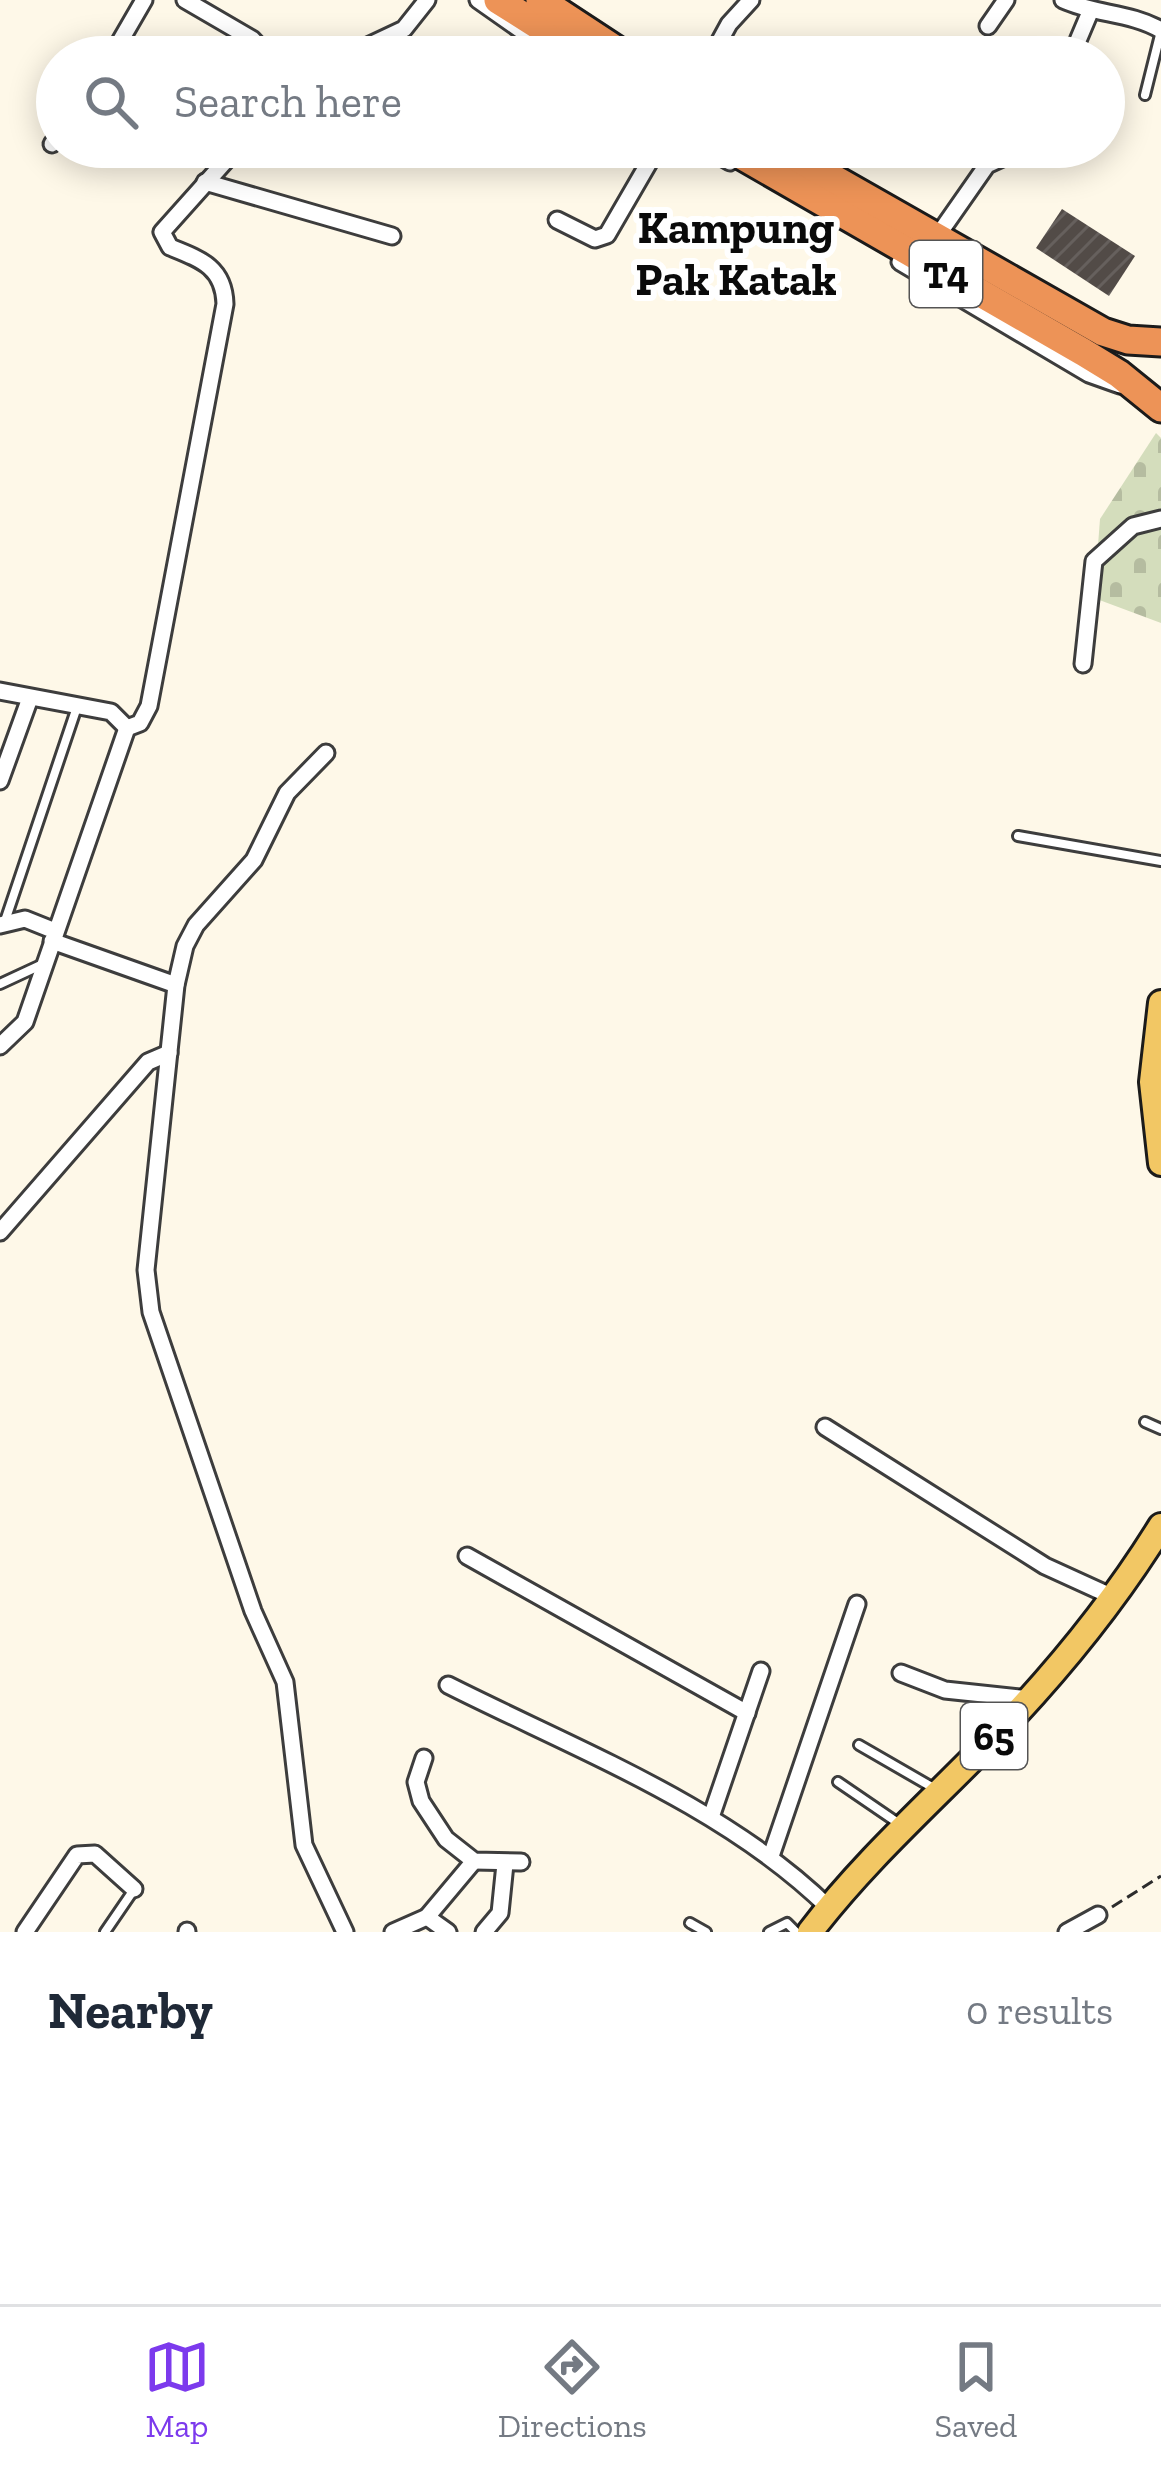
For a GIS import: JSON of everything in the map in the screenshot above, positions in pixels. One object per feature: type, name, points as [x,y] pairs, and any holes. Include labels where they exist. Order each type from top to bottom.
[{"type":"highway","points":[[498,0],[555,36]]},
{"type":"highway","points":[[540,0],[596,36]]},
{"type":"highway","name":"T4","points":[[763,168],[1083,352],[1150,399]]},
{"type":"highway","name":"T4","points":[[814,168],[1103,332],[1157,336]]},
{"type":"main road","points":[[1160,1010],[1152,1082],[1161,1163]]},
{"type":"main road","name":"65","points":[[823,1922],[902,1826],[1029,1700],[1085,1636],[1161,1526]]},
{"type":"street","points":[[123,36],[144,0]]},
{"type":"street","points":[[184,0],[247,36]]},
{"type":"street","points":[[394,36],[427,0]]},
{"type":"street","points":[[478,0],[529,36]]},
{"type":"street","points":[[722,36],[751,0]]},
{"type":"street","points":[[988,26],[1006,0]]},
{"type":"street","points":[[1066,1],[1090,12],[1141,18],[1161,31]]},
{"type":"street","points":[[1080,36],[1090,12]]},
{"type":"street","points":[[0,1046],[25,1022],[127,728],[140,722],[149,706],[224,304],[220,278],[207,262],[170,247],[162,237],[165,224],[218,168]]},
{"type":"street","points":[[557,220],[595,239],[607,235],[646,168]]},
{"type":"street","points":[[740,168],[1089,374],[1150,399]]},
{"type":"street","points":[[936,238],[986,168]]},
{"type":"street","points":[[205,182],[392,236]]},
{"type":"street","points":[[1083,664],[1094,561],[1133,526],[1161,519]]},
{"type":"street","points":[[0,692],[111,712],[127,728]]},
{"type":"street","points":[[0,781],[30,698]]},
{"type":"street","points":[[326,753],[287,793],[254,860],[196,925],[184,946],[176,985],[147,1291],[254,1611],[285,1682],[304,1845],[345,1932]]},
{"type":"street","points":[[2,924],[25,919],[53,936],[176,985]]},
{"type":"street","points":[[0,1232],[148,1062],[169,1053]]},
{"type":"street","points":[[825,1427],[1045,1566],[1113,1597]]},
{"type":"street","points":[[466,1556],[747,1713]]},
{"type":"street","points":[[771,1856],[857,1604]]},
{"type":"street","points":[[711,1817],[761,1671]]},
{"type":"street","points":[[901,1673],[945,1690],[1029,1700]]},
{"type":"street","points":[[448,1685],[711,1817],[771,1856],[823,1922]]},
{"type":"street","points":[[424,1758],[416,1782],[429,1819],[458,1852],[473,1861],[513,1863],[500,1913],[484,1932]]},
{"type":"street","points":[[25,1932],[76,1855],[95,1854],[134,1889]]},
{"type":"street","points":[[393,1932],[427,1917],[473,1861]]},
{"type":"street","points":[[1067,1932],[1098,1915]]},
{"type":"street","points":[[427,1917],[448,1932]]},
{"type":"lane","points":[[1145,95],[1161,31]]},
{"type":"lane","points":[[2,924],[78,706]]},
{"type":"lane","points":[[1018,836],[1161,861]]},
{"type":"lane","points":[[0,984],[44,963]]},
{"type":"lane","points":[[1144,1421],[1161,1429]]},
{"type":"lane","points":[[859,1745],[938,1790]]},
{"type":"lane","points":[[838,1782],[902,1826]]},
{"type":"lane","points":[[105,1932],[134,1889]]},
{"type":"lane","points":[[690,1923],[706,1932]]},
{"type":"lane","points":[[769,1932],[788,1923],[796,1932]]},
{"type":"path","points":[[1098,1915],[1161,1876]]},
{"type":"green space","points":[[1156,433],[1161,438],[1161,623],[1094,598],[1100,519]]},
{"type":"building","points":[[1062,209],[1135,256],[1109,296],[1036,248]]},
{"type":"district","name":"Kampung Pak Katak","points":[[736,253]]}]
